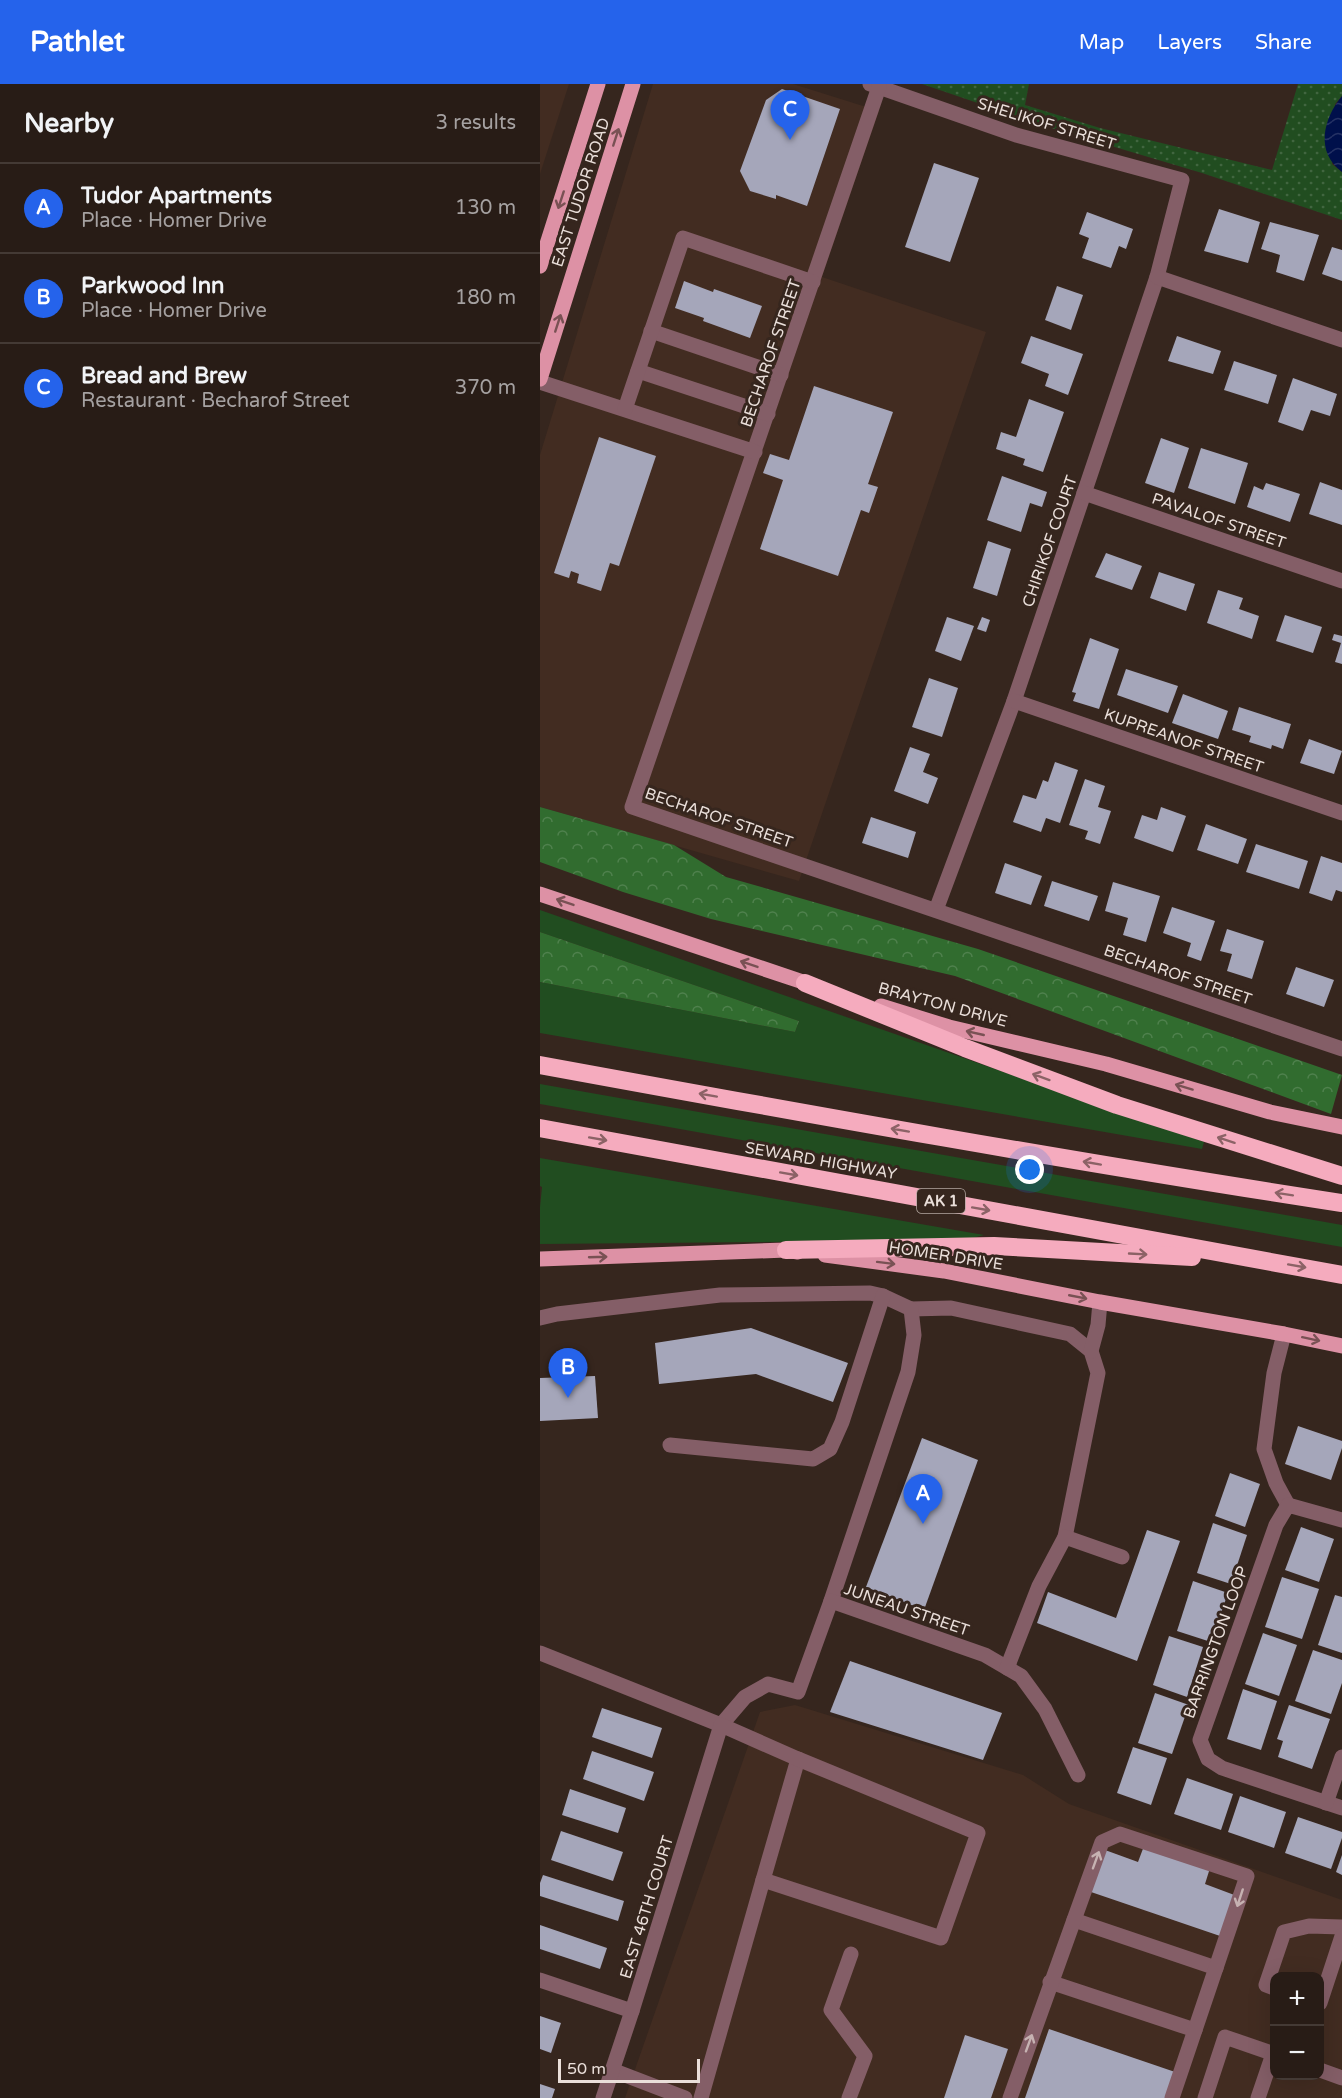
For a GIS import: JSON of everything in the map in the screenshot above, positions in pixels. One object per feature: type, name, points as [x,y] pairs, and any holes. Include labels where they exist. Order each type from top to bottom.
[{"type":"highway","points":[[805,983],[965,1048],[1117,1105],[1342,1176]]},
{"type":"highway","points":[[540,1065],[840,1120],[1342,1203]]},
{"type":"highway","name":"SEWARD HIGHWAY","points":[[540,1128],[1342,1275]]},
{"type":"highway","points":[[786,1251],[994,1246],[1270,1262]]},
{"type":"main road","name":"EAST TUDOR ROAD","points":[[540,266],[545,232],[598,84]]},
{"type":"main road","name":"EAST TUDOR ROAD","points":[[540,380],[633,84]]},
{"type":"main road","name":"BRAYTON DRIVE","points":[[540,894],[805,983],[949,1027],[1106,1064],[1270,1112],[1342,1127]]},
{"type":"main road","name":"HOMER DRIVE","points":[[540,1258],[786,1251],[944,1270],[1100,1302],[1342,1346]]},
{"type":"street","name":"SHELIKOF STREET","points":[[874,85],[1016,135],[1182,180]]},
{"type":"street","name":"BECHAROF STREET","points":[[874,85],[813,282],[632,807],[1342,1049]]},
{"type":"street","name":"CHIRIKOF COURT","points":[[936,910],[1014,701],[1084,494],[1157,277],[1182,180]]},
{"type":"street","points":[[625,409],[683,238],[813,282]]},
{"type":"street","points":[[1157,277],[1342,340]]},
{"type":"street","points":[[651,331],[781,375]]},
{"type":"street","points":[[638,371],[768,414]]},
{"type":"street","points":[[540,380],[755,452]]},
{"type":"street","name":"PAVALOF STREET","points":[[1084,494],[1342,581]]},
{"type":"street","name":"KUPREANOF STREET","points":[[1014,701],[1342,813]]},
{"type":"street","points":[[540,1318],[720,1295],[870,1293],[883,1296],[911,1309],[951,1308],[1070,1334],[1091,1351]]},
{"type":"street","points":[[670,1445],[813,1459],[830,1449],[842,1422],[883,1296]]},
{"type":"street","points":[[1007,1668],[1039,1586],[1065,1537],[1098,1373],[1091,1351],[1098,1325],[1100,1302]]},
{"type":"street","points":[[831,1601],[908,1372],[914,1335],[911,1309]]},
{"type":"street","points":[[1284,1334],[1274,1373],[1264,1449],[1276,1483],[1288,1505],[1342,1520]]},
{"type":"street","name":"BARRINGTON LOOP","points":[[1288,1505],[1276,1525],[1200,1740],[1208,1759],[1222,1768],[1342,1808]]},
{"type":"street","points":[[1065,1537],[1122,1557]]},
{"type":"street","name":"JUNEAU STREET","points":[[721,1725],[745,1697],[768,1684],[798,1692],[831,1601],[985,1655],[1021,1676],[1045,1709],[1078,1775]]},
{"type":"street","points":[[540,1653],[721,1725],[978,1833],[941,1938],[763,1880]]},
{"type":"street","name":"EAST 46TH COURT","points":[[603,2098],[721,1725]]},
{"type":"street","points":[[1326,1803],[1342,1757]]},
{"type":"street","points":[[701,2098],[798,1759]]},
{"type":"street","points":[[1010,2098],[1102,1842],[1120,1834],[1247,1876],[1172,2098]]},
{"type":"street","points":[[1074,1920],[1216,1968]]},
{"type":"street","points":[[1270,1972],[1284,1932],[1309,1926],[1342,1927]]},
{"type":"street","points":[[1324,1992],[1342,1936]]},
{"type":"street","points":[[849,2098],[865,2056],[831,2010],[850,1954]]},
{"type":"street","points":[[1270,1973],[1266,1985],[1270,1986]]},
{"type":"street","points":[[540,1980],[632,2011]]},
{"type":"street","points":[[1050,1982],[1195,2030]]},
{"type":"street","points":[[1205,2098],[1225,2037],[1270,2053]]},
{"type":"street","points":[[1258,2098],[1270,2065]]},
{"type":"street","points":[[612,2070],[685,2098]]},
{"type":"street","points":[[1324,2071],[1342,2078]]},
{"type":"shaded area","points":[[540,84],[569,84],[540,174]]},
{"type":"shaded area","points":[[653,84],[793,84],[879,111],[822,277],[986,332],[799,881],[540,807],[540,455]]},
{"type":"shaded area","points":[[795,1705],[1023,1775],[1069,1804],[1342,1900],[1342,2098],[625,2098],[760,1712]]},
{"type":"green space","points":[[922,84],[1029,84],[1025,105],[1100,128],[1272,170],[1298,84],[1342,84],[1342,96],[1335,104],[1332,164],[1342,172],[1342,220],[1202,173],[1051,128]]},
{"type":"green space","points":[[540,807],[674,845],[726,877],[978,949],[1342,1075],[1331,1114],[955,976],[711,919],[623,892],[540,862]]},
{"type":"green space","points":[[540,910],[1204,1142],[1202,1149],[540,1033],[540,982],[795,1032],[799,1021],[540,932]]},
{"type":"green space","points":[[540,932],[799,1021],[795,1032],[540,982]]},
{"type":"green space","points":[[540,1084],[1342,1225],[1342,1247],[540,1104]]},
{"type":"green space","points":[[540,1158],[984,1235],[965,1240],[540,1244],[542,1187],[540,1186]]},
{"type":"water","points":[[1342,96],[1342,172],[1333,164],[1328,155],[1325,135],[1330,115]]},
{"type":"building","points":[[782,89],[840,109],[807,206],[776,195],[776,199],[750,191],[740,171],[766,100]]},
{"type":"building","points":[[934,163],[979,178],[950,262],[905,247]]},
{"type":"building","points":[[1219,209],[1260,222],[1248,263],[1204,251]]},
{"type":"building","points":[[1087,212],[1133,229],[1126,249],[1119,246],[1111,268],[1082,258],[1089,238],[1079,234]]},
{"type":"building","points":[[1270,222],[1319,235],[1304,281],[1276,272],[1280,255],[1261,249]]},
{"type":"building","points":[[1332,247],[1342,250],[1342,281],[1322,274]]},
{"type":"building","points":[[684,281],[762,306],[750,338],[675,308]]},
{"type":"building","points":[[1057,286],[1083,295],[1071,330],[1045,320]]},
{"type":"building","points":[[1031,336],[1083,354],[1068,395],[1045,386],[1049,374],[1021,363]]},
{"type":"building","points":[[1177,336],[1221,351],[1213,374],[1168,361]]},
{"type":"building","points":[[1234,361],[1277,375],[1268,404],[1224,390]]},
{"type":"building","points":[[1293,378],[1337,394],[1330,416],[1311,410],[1303,431],[1278,422]]},
{"type":"building","points":[[814,386],[893,412],[868,484],[878,487],[869,513],[861,510],[838,576],[760,549],[783,480],[763,473],[770,454],[789,460]]},
{"type":"building","points":[[1029,399],[1064,412],[1043,472],[1023,465],[1025,459],[996,449],[1001,432],[1016,437]]},
{"type":"building","points":[[599,437],[656,456],[619,566],[610,563],[601,591],[577,583],[579,574],[571,571],[569,578],[554,573]]},
{"type":"building","points":[[1161,438],[1189,448],[1174,493],[1145,483]]},
{"type":"building","points":[[1201,448],[1248,463],[1235,504],[1188,488]]},
{"type":"building","points":[[1002,476],[1047,492],[1042,507],[1030,503],[1021,532],[987,520]]},
{"type":"building","points":[[1320,482],[1342,490],[1342,525],[1309,514]]},
{"type":"building","points":[[1266,483],[1300,494],[1290,522],[1247,507],[1254,486],[1263,490]]},
{"type":"building","points":[[988,541],[1011,549],[997,596],[973,588]]},
{"type":"building","points":[[1106,553],[1142,566],[1132,590],[1095,577]]},
{"type":"building","points":[[1159,572],[1195,584],[1186,611],[1150,598]]},
{"type":"building","points":[[1218,590],[1243,598],[1239,609],[1259,616],[1252,639],[1207,623]]},
{"type":"building","points":[[1285,615],[1322,627],[1313,653],[1276,641]]},
{"type":"building","points":[[947,617],[974,626],[961,661],[935,651]]},
{"type":"building","points":[[982,617],[990,620],[986,632],[977,629]]},
{"type":"building","points":[[1334,634],[1342,636],[1342,664],[1335,662],[1341,643],[1332,640]]},
{"type":"building","points":[[1090,638],[1119,649],[1099,709],[1073,701],[1076,693],[1072,692]]},
{"type":"building","points":[[1126,669],[1178,686],[1168,713],[1117,695]]},
{"type":"building","points":[[929,678],[958,688],[942,737],[912,727]]},
{"type":"building","points":[[1183,694],[1228,711],[1218,739],[1172,723]]},
{"type":"building","points":[[1239,707],[1291,724],[1283,749],[1272,745],[1271,749],[1249,742],[1251,736],[1232,730]]},
{"type":"building","points":[[1309,739],[1342,751],[1334,774],[1300,763]]},
{"type":"building","points":[[910,747],[930,754],[923,772],[938,778],[928,804],[894,791]]},
{"type":"building","points":[[1055,762],[1078,770],[1060,823],[1046,818],[1041,832],[1013,822],[1023,795],[1036,799],[1043,780],[1048,782]]},
{"type":"building","points":[[1085,779],[1105,786],[1098,807],[1111,811],[1100,844],[1085,839],[1088,831],[1069,825]]},
{"type":"building","points":[[1161,807],[1186,816],[1173,852],[1134,838],[1142,815],[1157,820]]},
{"type":"building","points":[[871,817],[916,832],[908,858],[862,843]]},
{"type":"building","points":[[1206,824],[1247,839],[1238,864],[1197,850]]},
{"type":"building","points":[[1256,844],[1308,861],[1299,889],[1246,872]]},
{"type":"building","points":[[1321,856],[1342,863],[1342,892],[1336,890],[1332,901],[1309,893]]},
{"type":"building","points":[[1005,863],[1042,876],[1031,905],[995,893]]},
{"type":"building","points":[[1052,881],[1098,896],[1089,921],[1044,906]]},
{"type":"building","points":[[1113,882],[1160,896],[1146,942],[1123,935],[1128,918],[1105,911]]},
{"type":"building","points":[[1172,907],[1215,921],[1201,961],[1187,956],[1191,943],[1163,933]]},
{"type":"building","points":[[1227,929],[1264,941],[1252,979],[1227,971],[1232,954],[1220,951]]},
{"type":"building","points":[[1296,967],[1334,980],[1324,1007],[1286,994]]},
{"type":"building","points":[[751,1328],[848,1363],[833,1402],[756,1374],[659,1384],[655,1343]]},
{"type":"building","points":[[595,1376],[598,1418],[540,1421],[540,1378]]},
{"type":"building","points":[[1298,1426],[1342,1441],[1342,1448],[1331,1480],[1285,1464]]},
{"type":"building","points":[[922,1438],[978,1460],[924,1610],[866,1587]]},
{"type":"building","points":[[1230,1473],[1260,1484],[1245,1527],[1215,1516]]},
{"type":"building","points":[[1213,1523],[1247,1535],[1231,1584],[1197,1573]]},
{"type":"building","points":[[1301,1527],[1334,1539],[1319,1582],[1285,1570]]},
{"type":"building","points":[[1147,1530],[1180,1541],[1137,1661],[1037,1623],[1048,1592],[1116,1618]]},
{"type":"building","points":[[1282,1577],[1319,1589],[1302,1639],[1265,1627]]},
{"type":"building","points":[[1193,1581],[1228,1593],[1211,1642],[1177,1631]]},
{"type":"building","points":[[1335,1595],[1342,1597],[1342,1653],[1318,1645]]},
{"type":"building","points":[[1263,1633],[1297,1645],[1279,1696],[1245,1684]]},
{"type":"building","points":[[1169,1636],[1203,1647],[1187,1697],[1153,1685]]},
{"type":"building","points":[[1313,1650],[1342,1660],[1342,1683],[1331,1714],[1295,1701]]},
{"type":"building","points":[[850,1661],[1002,1713],[983,1760],[830,1712]]},
{"type":"building","points":[[1243,1689],[1277,1701],[1261,1750],[1227,1739]]},
{"type":"building","points":[[1155,1693],[1189,1705],[1172,1754],[1138,1743]]},
{"type":"building","points":[[1289,1705],[1330,1719],[1312,1769],[1278,1757],[1283,1741],[1277,1739]]},
{"type":"building","points":[[602,1708],[662,1728],[652,1758],[592,1737]]},
{"type":"building","points":[[1133,1747],[1167,1758],[1151,1805],[1117,1793]]},
{"type":"building","points":[[592,1751],[654,1772],[644,1801],[583,1779]]},
{"type":"building","points":[[1187,1778],[1233,1794],[1221,1830],[1174,1814]]},
{"type":"building","points":[[570,1789],[626,1808],[618,1833],[562,1815]]},
{"type":"building","points":[[1240,1796],[1286,1812],[1274,1848],[1228,1832]]},
{"type":"building","points":[[1298,1817],[1342,1832],[1331,1869],[1285,1853]]},
{"type":"building","points":[[561,1831],[623,1852],[613,1881],[551,1860]]},
{"type":"building","points":[[1144,1846],[1210,1868],[1205,1884],[1237,1896],[1223,1937],[1091,1892],[1105,1850],[1138,1862]]},
{"type":"building","points":[[1342,1855],[1342,1875],[1336,1872]]},
{"type":"building","points":[[543,1875],[624,1901],[618,1921],[540,1896],[540,1883]]},
{"type":"building","points":[[540,1925],[607,1948],[600,1969],[540,1949]]},
{"type":"building","points":[[540,2016],[561,2023],[551,2053],[540,2049]]},
{"type":"building","points":[[1049,2029],[1178,2073],[1169,2098],[1025,2098]]},
{"type":"building","points":[[965,2035],[1008,2049],[991,2098],[944,2098]]},
{"type":"building","points":[[540,2084],[555,2089],[552,2098],[540,2098]]},
{"type":"place","name":"Bread and Brew","points":[[790,140]]},
{"type":"place","name":"Parkwood Inn","points":[[568,1398]]},
{"type":"place","name":"Tudor Apartments","points":[[923,1524]]}]
